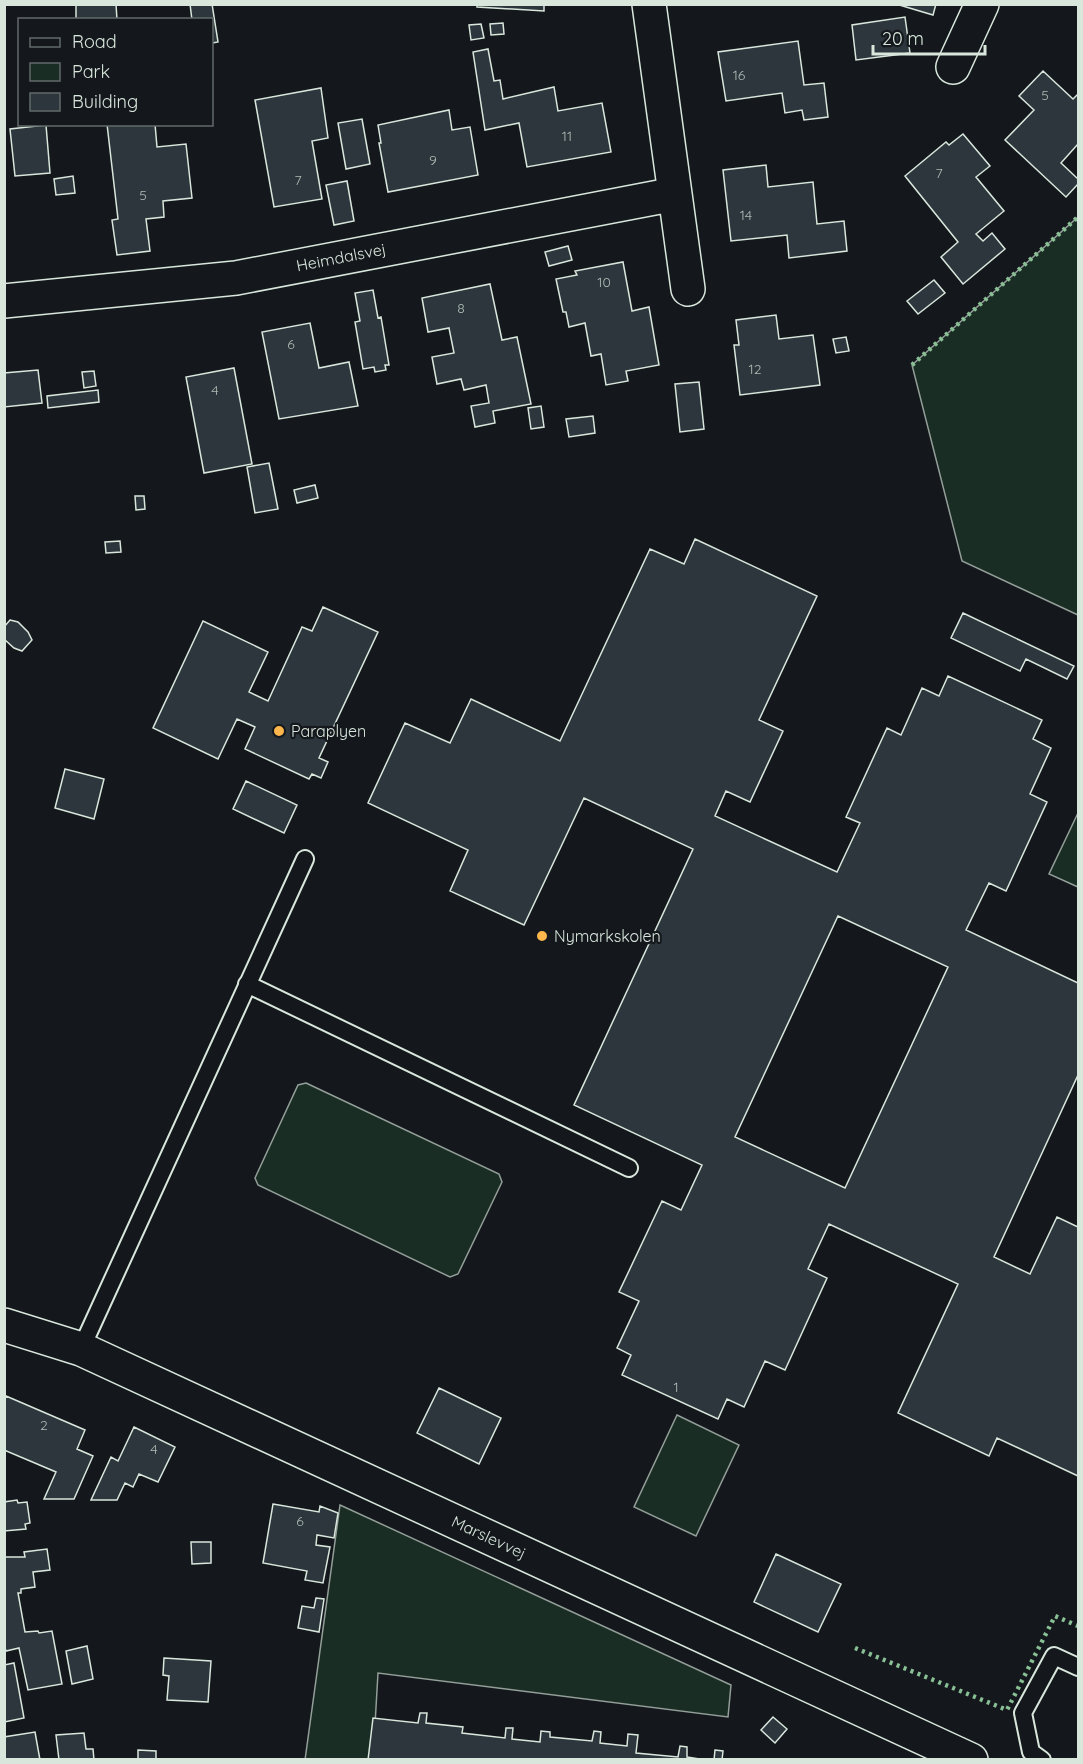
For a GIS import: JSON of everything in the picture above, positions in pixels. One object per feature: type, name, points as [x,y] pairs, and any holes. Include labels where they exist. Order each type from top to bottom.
[{"type":"street","points":[[650,4],[688,289]]},
{"type":"street","points":[[954,67],[982,4]]},
{"type":"street","name":"Heimdalsvej","points":[[4,301],[236,278],[675,194]]},
{"type":"street","name":"Marslevvej","points":[[4,1325],[81,1349],[970,1760]]},
{"type":"lane","points":[[81,1349],[305,859]]},
{"type":"lane","points":[[247,984],[629,1168]]},
{"type":"lane","points":[[1042,1760],[1031,1752],[1023,1713],[1054,1656],[1078,1667]]},
{"type":"green space","points":[[1078,217],[1078,615],[962,561],[912,365]]},
{"type":"green space","points":[[1078,813],[1078,887],[1049,874]]},
{"type":"green space","points":[[306,1083],[499,1174],[502,1182],[458,1274],[450,1277],[258,1185],[255,1178],[298,1085]]},
{"type":"green space","points":[[677,1415],[739,1445],[696,1536],[634,1507]]},
{"type":"green space","points":[[340,1505],[731,1685],[728,1717],[378,1673],[373,1759],[305,1760]]},
{"type":"building","points":[[76,4],[116,4],[117,18],[76,18]]},
{"type":"building","points":[[190,4],[212,4],[218,42],[213,43],[213,18],[192,18]]},
{"type":"building","points":[[477,4],[544,4],[544,11],[477,7]]},
{"type":"building","points":[[896,4],[936,4],[933,15]]},
{"type":"building","points":[[905,17],[910,53],[856,60],[852,25]]},
{"type":"building","points":[[503,23],[504,34],[491,35],[490,24]]},
{"type":"building","points":[[481,24],[484,38],[471,40],[469,25]]},
{"type":"building","points":[[798,41],[804,85],[824,83],[828,117],[804,120],[802,110],[785,113],[782,93],[726,101],[718,52]]},
{"type":"building","points":[[488,49],[494,81],[500,80],[503,99],[554,87],[558,111],[602,103],[611,152],[527,167],[519,123],[485,130],[473,52]]},
{"type":"building","points":[[1043,71],[1073,99],[1078,94],[1078,144],[1061,163],[1078,179],[1078,184],[1066,197],[1005,140],[1034,110],[1019,96]]},
{"type":"building","points":[[321,88],[328,138],[312,141],[322,199],[274,207],[255,100]]},
{"type":"building","points":[[449,110],[452,130],[470,127],[478,175],[388,192],[378,125]]},
{"type":"building","points":[[362,119],[370,164],[346,169],[338,123]]},
{"type":"building","points":[[46,126],[50,173],[15,176],[10,129]]},
{"type":"building","points":[[107,126],[155,126],[157,147],[186,144],[192,198],[163,201],[164,217],[146,219],[150,251],[117,255],[112,220],[118,219]]},
{"type":"building","points":[[963,134],[990,166],[976,177],[1004,211],[976,234],[983,241],[992,233],[1005,249],[963,284],[941,257],[958,242],[905,176],[946,142],[949,145]]},
{"type":"building","points":[[766,165],[768,187],[813,182],[817,224],[844,221],[847,251],[789,258],[787,235],[731,241],[723,170]]},
{"type":"building","points":[[73,176],[75,193],[56,195],[54,179]]},
{"type":"building","points":[[347,181],[354,221],[334,225],[326,185]]},
{"type":"building","points":[[568,246],[572,260],[549,266],[545,252]]},
{"type":"building","points":[[623,262],[632,311],[649,307],[659,365],[626,371],[628,381],[606,385],[601,354],[591,356],[585,323],[569,327],[566,312],[563,312],[556,279],[577,275],[575,271]]},
{"type":"building","points":[[934,280],[945,293],[918,314],[907,301]]},
{"type":"building","points":[[490,284],[502,340],[517,337],[531,404],[493,411],[495,423],[475,427],[471,406],[489,403],[486,385],[464,390],[461,379],[437,384],[432,357],[454,353],[449,328],[428,332],[422,298]]},
{"type":"building","points":[[373,290],[378,318],[381,317],[389,365],[385,365],[386,370],[375,372],[374,367],[363,369],[355,322],[360,321],[355,293]]},
{"type":"building","points":[[776,315],[779,339],[813,335],[820,385],[740,395],[734,345],[739,345],[736,320]]},
{"type":"building","points":[[310,323],[319,368],[349,362],[358,406],[279,419],[262,332]]},
{"type":"building","points":[[846,337],[849,351],[836,353],[833,339]]},
{"type":"building","points":[[234,368],[252,464],[204,473],[186,377]]},
{"type":"building","points":[[38,370],[42,403],[4,407],[4,373]]},
{"type":"building","points":[[94,371],[96,386],[84,388],[82,372]]},
{"type":"building","points":[[699,382],[704,429],[680,432],[675,384]]},
{"type":"building","points":[[98,390],[99,402],[48,408],[47,396]]},
{"type":"building","points":[[541,406],[544,427],[531,429],[528,408]]},
{"type":"building","points":[[593,416],[595,433],[569,437],[566,419]]},
{"type":"building","points":[[269,463],[278,509],[255,513],[247,467]]},
{"type":"building","points":[[315,485],[318,498],[297,503],[294,490]]},
{"type":"building","points":[[135,496],[144,496],[145,509],[136,510]]},
{"type":"building","points":[[695,539],[817,596],[759,720],[783,731],[750,802],[726,791],[715,816],[837,872],[860,823],[846,817],[887,728],[901,735],[922,688],[939,696],[948,676],[1042,720],[1033,739],[1051,748],[1030,794],[1047,802],[1006,891],[989,883],[966,930],[1078,983],[1078,1075],[994,1257],[1030,1274],[1057,1217],[1078,1227],[1078,1476],[997,1438],[989,1456],[898,1413],[958,1284],[829,1224],[808,1269],[827,1278],[785,1370],[765,1361],[744,1407],[727,1399],[718,1419],[622,1375],[631,1355],[617,1348],[639,1301],[619,1292],[662,1201],[681,1210],[702,1165],[574,1105],[693,849],[584,798],[524,925],[450,891],[468,850],[368,803],[405,723],[450,743],[471,699],[560,741],[650,549],[684,564]],"holes":[[[838,916],[948,967],[845,1188],[735,1137]]]},
{"type":"building","points":[[120,541],[121,552],[106,553],[105,542]]},
{"type":"building","points":[[323,607],[378,632],[319,758],[328,762],[321,778],[312,774],[309,779],[245,749],[255,727],[237,719],[218,759],[153,728],[203,621],[268,652],[249,692],[268,701],[302,627],[312,631]]},
{"type":"building","points":[[963,613],[1074,666],[1067,679],[1026,659],[1020,671],[951,638]]},
{"type":"building","points":[[10,620],[18,622],[32,640],[22,651],[14,648],[4,639],[4,627]]},
{"type":"building","points":[[65,769],[104,779],[94,819],[55,808]]},
{"type":"building","points":[[246,781],[297,805],[284,833],[233,809]]},
{"type":"building","points":[[439,1388],[501,1418],[479,1464],[417,1433]]},
{"type":"building","points":[[6,1396],[85,1430],[77,1449],[93,1456],[74,1499],[44,1499],[56,1472],[4,1450],[4,1399]]},
{"type":"building","points":[[134,1427],[175,1447],[158,1482],[139,1474],[133,1487],[125,1483],[117,1500],[91,1500],[111,1457],[118,1461]]},
{"type":"building","points":[[17,1500],[18,1503],[27,1502],[30,1523],[25,1524],[26,1529],[4,1531],[4,1502]]},
{"type":"building","points":[[273,1504],[319,1512],[320,1506],[338,1513],[334,1538],[317,1535],[316,1545],[330,1547],[323,1583],[305,1580],[307,1571],[263,1563]]},
{"type":"building","points":[[191,1542],[211,1542],[211,1563],[192,1564]]},
{"type":"building","points":[[47,1549],[50,1570],[33,1572],[35,1587],[21,1589],[21,1593],[18,1593],[25,1632],[52,1631],[62,1684],[28,1690],[19,1648],[6,1651],[4,1645],[4,1557],[25,1557],[24,1552]]},
{"type":"building","points":[[776,1554],[841,1584],[818,1632],[754,1602]]},
{"type":"building","points":[[316,1598],[324,1599],[319,1632],[298,1628],[302,1606],[314,1608]]},
{"type":"building","points":[[87,1646],[93,1679],[72,1684],[66,1651]]},
{"type":"building","points":[[164,1658],[211,1661],[208,1702],[167,1700],[169,1676],[163,1675]]},
{"type":"building","points":[[14,1663],[24,1718],[4,1722],[4,1665]]},
{"type":"building","points":[[420,1713],[427,1713],[426,1723],[463,1727],[462,1733],[505,1738],[506,1728],[513,1728],[512,1739],[540,1742],[541,1731],[550,1732],[550,1737],[592,1741],[594,1731],[601,1732],[600,1743],[627,1746],[628,1734],[638,1735],[636,1753],[678,1757],[680,1746],[687,1747],[687,1757],[706,1760],[368,1760],[373,1718],[418,1723]]},
{"type":"building","points":[[773,1717],[787,1729],[775,1743],[761,1730]]},
{"type":"building","points":[[35,1732],[40,1760],[4,1760],[4,1737]]},
{"type":"building","points":[[84,1733],[86,1749],[93,1749],[94,1760],[59,1760],[56,1735]]},
{"type":"building","points":[[138,1750],[156,1751],[156,1760],[138,1760]]},
{"type":"building","points":[[715,1750],[723,1751],[722,1760],[714,1760]]},
{"type":"hedge","points":[[912,365],[1078,217]]},
{"type":"hedge","points":[[855,1648],[1007,1710],[1055,1616],[1078,1626]]},
{"type":"place","name":"Paraplyen","points":[[279,731]]},
{"type":"place","name":"Nymarkskolen","points":[[542,936]]}]
